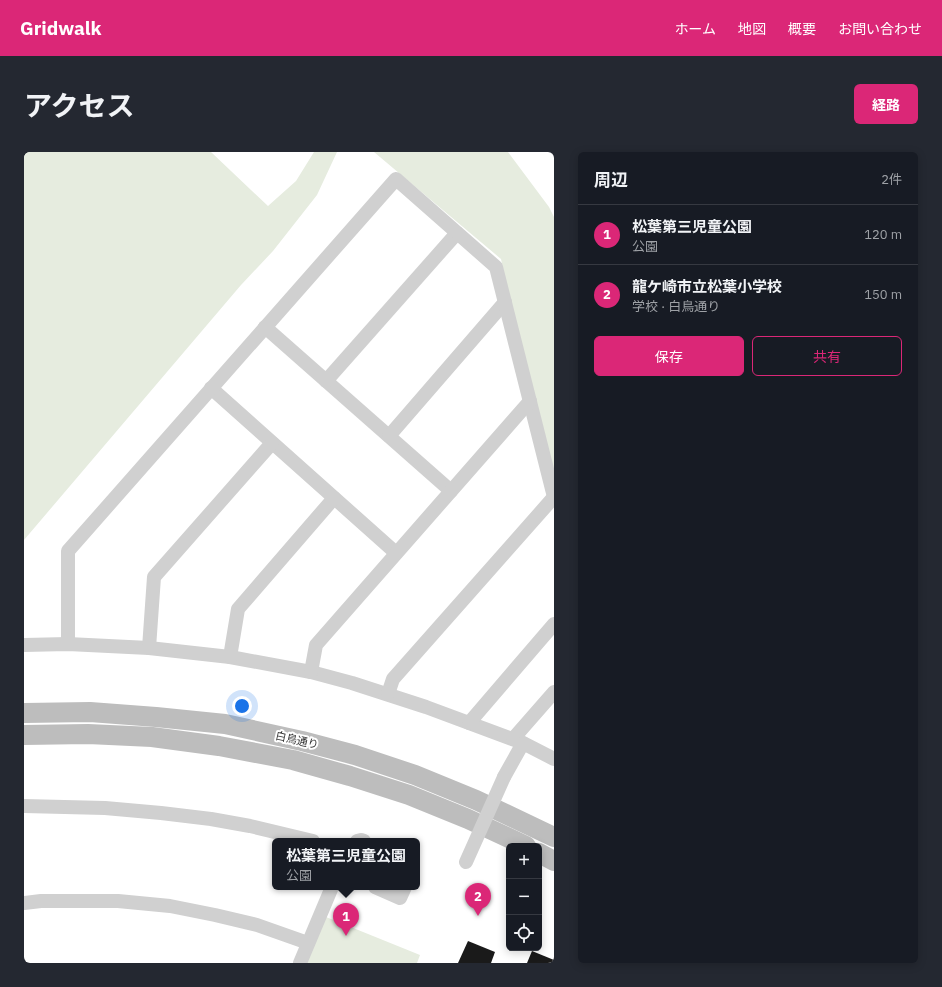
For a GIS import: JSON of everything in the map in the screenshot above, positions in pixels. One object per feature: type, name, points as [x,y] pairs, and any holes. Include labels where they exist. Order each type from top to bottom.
[{"type":"main road","name":"白鳥通り","points":[[24,713],[90,712],[156,716],[225,724],[302,741],[355,755],[415,775],[476,800],[554,837]]},
{"type":"main road","name":"白鳥通り","points":[[24,735],[88,734],[152,737],[219,746],[293,760],[409,795],[468,819],[520,843]]},
{"type":"main road","points":[[542,855],[554,861]]},
{"type":"street","points":[[68,644],[68,551],[396,179],[496,268],[554,497],[393,679],[388,694]]},
{"type":"street","points":[[326,381],[457,233]]},
{"type":"street","points":[[389,436],[505,302]]},
{"type":"street","points":[[265,327],[451,491]]},
{"type":"street","points":[[211,388],[396,553]]},
{"type":"street","points":[[311,672],[316,645],[530,401]]},
{"type":"street","points":[[149,648],[154,576],[272,443]]},
{"type":"street","points":[[230,657],[238,609],[334,498]]},
{"type":"street","points":[[468,723],[554,624]]},
{"type":"street","points":[[24,645],[68,644],[149,648],[230,657],[311,672],[352,683],[426,707],[518,741],[554,759]]},
{"type":"street","points":[[466,862],[504,777],[518,741],[554,692]]},
{"type":"street","points":[[24,806],[104,808],[168,814],[211,819],[250,826],[300,838]]},
{"type":"street","points":[[300,963],[331,890]]},
{"type":"street","points":[[382,890],[400,898],[404,890]]},
{"type":"street","points":[[24,903],[48,901],[118,901],[170,906],[215,915],[257,926],[308,943]]},
{"type":"shaded area","points":[[24,152],[211,152],[268,206],[296,181],[314,152],[337,152],[317,195],[273,251],[241,285],[24,540]]},
{"type":"shaded area","points":[[374,152],[508,152],[549,207],[554,217],[554,490],[551,488],[501,259]]},
{"type":"shaded area","points":[[326,917],[420,955],[417,963],[306,963]]},
{"type":"building","points":[[468,941],[495,952],[491,963],[458,963]]},
{"type":"building","points":[[532,951],[554,960],[553,963],[527,963]]},
{"type":"place","name":"龍ケ崎市立松葉小学校","points":[[478,916]]},
{"type":"place","name":"松葉第三児童公園","points":[[346,936]]}]
